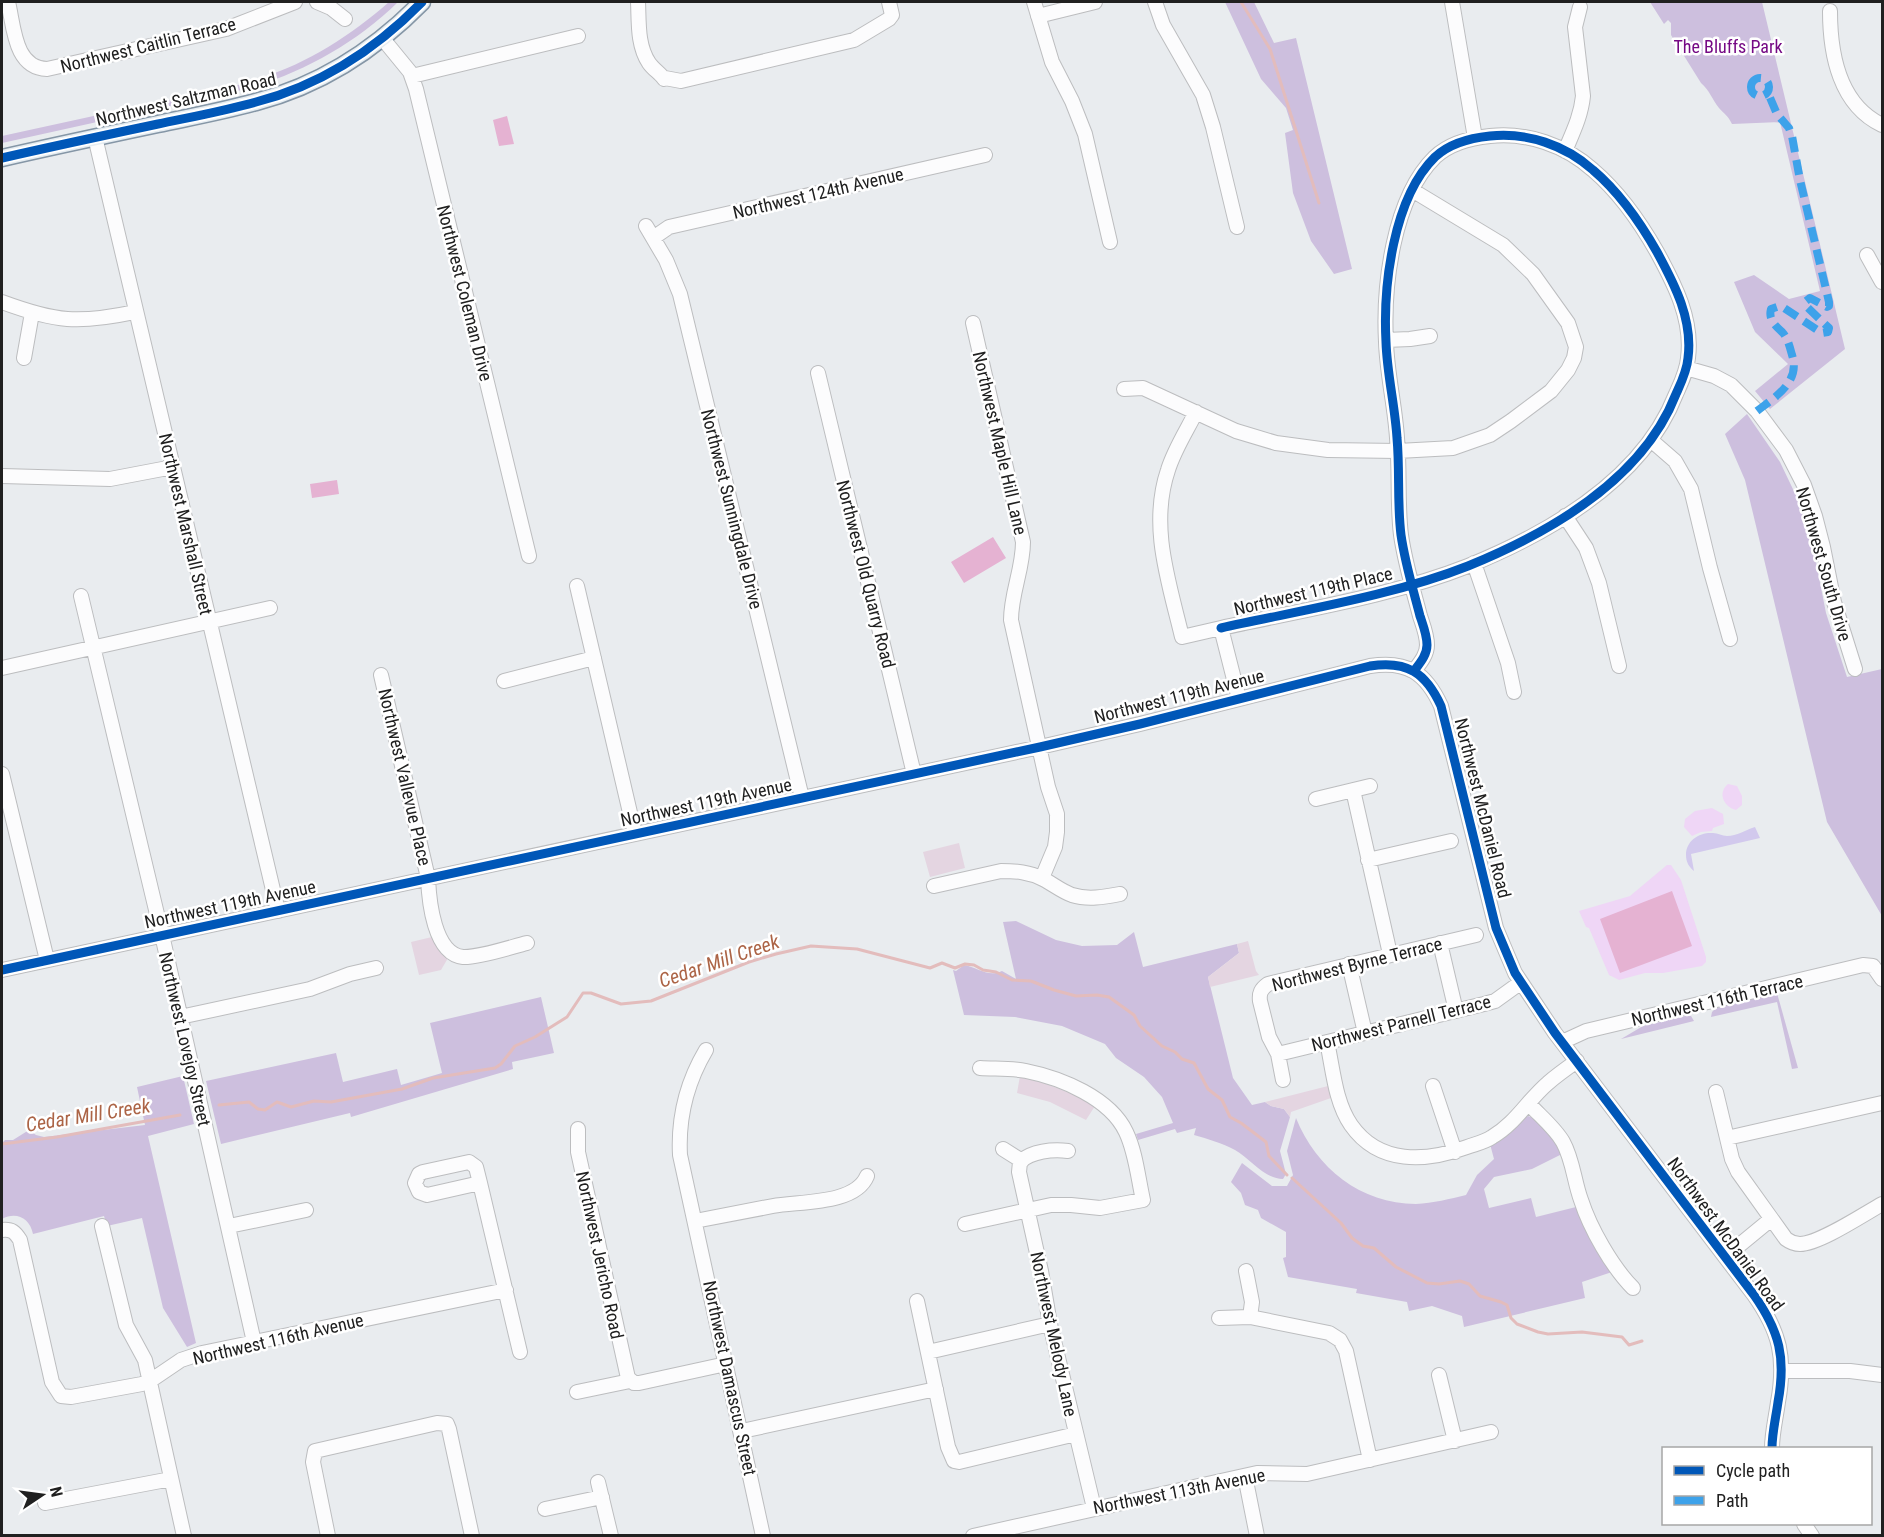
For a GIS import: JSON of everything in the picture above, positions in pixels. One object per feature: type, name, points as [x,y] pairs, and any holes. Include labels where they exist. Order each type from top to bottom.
[{"type":"main road","name":"Northwest Saltzman Road","points":[[2,158],[233,108],[285,93],[332,72],[383,39],[422,2]]},
{"type":"street","name":"Northwest Caitlin Terrace","points":[[8,2],[18,47],[31,66],[40,69],[55,68],[226,29],[295,2]]},
{"type":"street","points":[[257,2],[263,15]]},
{"type":"street","points":[[318,2],[331,8],[345,19]]},
{"type":"street","points":[[638,2],[645,55],[654,70],[664,78],[681,81],[854,40],[889,19],[892,15],[889,2]]},
{"type":"street","points":[[1034,2],[1052,62],[1072,101],[1085,134],[1110,242]]},
{"type":"street","points":[[1038,16],[1095,2]]},
{"type":"street","points":[[1155,2],[1163,25],[1203,95],[1214,127],[1237,227]]},
{"type":"street","points":[[1414,671],[1424,658],[1427,647],[1399,521],[1398,451],[1386,340],[1386,311],[1391,264],[1402,218],[1412,190],[1436,156],[1455,144],[1475,138],[1452,2]]},
{"type":"street","points":[[1565,151],[1582,106],[1583,96],[1575,27],[1580,7]]},
{"type":"street","points":[[1830,11],[1830,35],[1845,90],[1853,104],[1882,125]]},
{"type":"street","points":[[412,76],[578,36]]},
{"type":"street","name":"Northwest Coleman Drive","points":[[383,39],[412,76],[529,556]]},
{"type":"street","name":"Northwest 119th Place","points":[[1196,411],[1168,469],[1162,496],[1159,529],[1163,559],[1182,637],[1412,585],[1474,563],[1502,551],[1565,516],[1613,481],[1652,441],[1672,404],[1686,368],[1689,343],[1686,317],[1674,285],[1636,218],[1604,179],[1588,165],[1565,151],[1523,136],[1503,135],[1475,138]]},
{"type":"street","name":"Northwest Marshall Street","points":[[95,137],[278,910]]},
{"type":"street","name":"Northwest 124th Avenue","points":[[650,232],[985,155]]},
{"type":"street","points":[[1124,389],[1143,388],[1236,431],[1276,443],[1328,450],[1398,451],[1453,448],[1490,435],[1551,391],[1569,370],[1576,347],[1568,323],[1560,310],[1533,274],[1517,258],[1503,245],[1412,190]]},
{"type":"street","name":"Northwest Sunningdale Drive","points":[[650,232],[666,260],[680,294],[802,798]]},
{"type":"street","points":[[1867,255],[1882,282]]},
{"type":"street","points":[[2,302],[32,313],[73,321],[107,318],[135,312]]},
{"type":"street","points":[[24,358],[32,313]]},
{"type":"street","name":"Northwest Maple Hill Lane","points":[[973,323],[1023,542],[1023,554],[1011,603],[1011,620],[1058,821],[1054,847],[1042,878]]},
{"type":"street","points":[[1386,340],[1430,336]]},
{"type":"street","name":"Northwest South Drive","points":[[1686,368],[1714,376],[1731,385],[1757,411],[1786,450],[1804,485],[1815,516],[1833,602],[1855,669]]},
{"type":"street","name":"Northwest Old Quarry Road","points":[[818,373],[914,774]]},
{"type":"street","points":[[1652,441],[1675,461],[1691,489],[1730,639]]},
{"type":"street","points":[[2,476],[110,479],[173,466]]},
{"type":"street","points":[[1565,516],[1586,548],[1599,584],[1619,666]]},
{"type":"street","points":[[1474,563],[1508,663],[1514,692]]},
{"type":"street","points":[[577,586],[635,834]]},
{"type":"street","name":"Northwest Lovejoy Street","points":[[81,596],[162,935],[254,1342]]},
{"type":"street","points":[[2,668],[270,608]]},
{"type":"street","points":[[1221,628],[1239,699]]},
{"type":"street","points":[[504,681],[594,658]]},
{"type":"street","name":"Northwest 119th Avenue","points":[[2,970],[1040,747],[1370,666],[1392,664],[1414,671]]},
{"type":"street","name":"Northwest McDaniel Road","points":[[1414,671],[1428,684],[1441,706],[1496,928],[1520,983],[1769,1319],[1778,1340],[1783,1371],[1772,1447]]},
{"type":"street","name":"Northwest Vallevue Place","points":[[381,675],[428,878],[429,893],[439,936],[450,952],[465,957],[527,943]]},
{"type":"street","points":[[2,774],[47,960]]},
{"type":"street","points":[[1316,799],[1370,786]]},
{"type":"street","points":[[1353,790],[1390,954]]},
{"type":"street","points":[[1368,860],[1451,841]]},
{"type":"street","points":[[934,886],[1001,871],[1019,872],[1042,878],[1061,890],[1083,897],[1101,898],[1120,894]]},
{"type":"street","name":"Northwest Byrne Terrace","points":[[1282,1080],[1278,1054],[1272,1044],[1259,995],[1268,984],[1476,934]]},
{"type":"street","points":[[1440,943],[1456,1011]]},
{"type":"street","points":[[1348,964],[1365,1033]]},
{"type":"street","name":"Northwest 116th Terrace","points":[[1562,1042],[1586,1031],[1863,965],[1874,966],[1882,979]]},
{"type":"street","points":[[180,1017],[310,989],[376,969]]},
{"type":"street","name":"Northwest Parnell Terrace","points":[[1278,1054],[1495,1001],[1520,983]]},
{"type":"street","points":[[1327,1042],[1340,1104],[1351,1125],[1360,1136],[1384,1151],[1412,1159],[1455,1152],[1491,1138],[1506,1127],[1548,1083],[1577,1061]]},
{"type":"street","name":"Northwest Damascus Street","points":[[706,1050],[687,1090],[679,1140],[680,1155],[742,1431],[763,1536]]},
{"type":"street","points":[[965,1224],[1057,1204],[1109,1208],[1143,1200],[1129,1140],[1123,1126],[1107,1107],[1070,1086],[1037,1074],[980,1068]]},
{"type":"street","points":[[1433,1086],[1455,1152]]},
{"type":"street","points":[[1716,1092],[1738,1172],[1770,1220],[1791,1242],[1801,1244],[1818,1239],[1882,1204]]},
{"type":"street","points":[[1727,1138],[1882,1103]]},
{"type":"street","points":[[1529,1104],[1562,1141],[1590,1222],[1619,1272],[1633,1287]]},
{"type":"street","name":"Northwest Jericho Road","points":[[578,1129],[578,1152],[626,1373],[630,1381]]},
{"type":"street","points":[[1003,1149],[1022,1161],[1030,1156],[1053,1150],[1068,1151]]},
{"type":"street","name":"Northwest Melody Lane","points":[[1022,1161],[1018,1172],[1041,1271],[1050,1324],[1094,1508]]},
{"type":"street","points":[[480,1183],[427,1195],[416,1188],[416,1178],[423,1172],[469,1162],[476,1167],[480,1183],[506,1290],[520,1352]]},
{"type":"street","points":[[695,1221],[775,1205],[809,1203],[837,1197],[858,1187],[867,1176]]},
{"type":"street","points":[[229,1226],[306,1210]]},
{"type":"street","points":[[1725,1257],[1770,1220]]},
{"type":"street","points":[[102,1226],[126,1325],[145,1360],[183,1536]]},
{"type":"street","name":"Northwest 116th Avenue","points":[[2,1230],[15,1232],[20,1240],[52,1382],[62,1396],[80,1396],[150,1381],[181,1360],[202,1353],[506,1290]]},
{"type":"street","points":[[1246,1271],[1252,1302],[1250,1317]]},
{"type":"street","points":[[917,1301],[950,1454],[954,1461],[959,1462],[1076,1434]]},
{"type":"street","points":[[1219,1318],[1250,1317],[1336,1336],[1344,1344],[1370,1460]]},
{"type":"street","points":[[928,1352],[1050,1324]]},
{"type":"street","points":[[577,1392],[630,1381],[639,1383],[726,1364]]},
{"type":"street","points":[[1783,1371],[1857,1371],[1882,1375]]},
{"type":"street","points":[[1439,1375],[1455,1441]]},
{"type":"street","points":[[742,1431],[936,1389]]},
{"type":"street","points":[[328,1536],[313,1453],[437,1423],[447,1424],[451,1436],[472,1536]]},
{"type":"street","name":"Northwest 113th Avenue","points":[[973,1536],[1245,1476],[1266,1472],[1307,1474],[1491,1432]]},
{"type":"street","points":[[1245,1476],[1257,1536]]},
{"type":"street","points":[[45,1503],[171,1479]]},
{"type":"street","points":[[598,1482],[611,1536]]},
{"type":"street","points":[[545,1509],[602,1497]]},
{"type":"shaded area","points":[[507,116],[514,144],[499,146],[493,120]]},
{"type":"shaded area","points":[[337,480],[339,494],[312,498],[310,484]]},
{"type":"shaded area","points":[[993,537],[1006,558],[964,583],[951,562]]},
{"type":"shaded area","points":[[1728,784],[1737,786],[1742,796],[1742,805],[1736,810],[1728,806],[1723,799],[1723,791]]},
{"type":"shaded area","points":[[1712,808],[1723,814],[1724,824],[1713,828],[1712,831],[1692,836],[1684,827],[1685,819],[1695,811]]},
{"type":"shaded area","points":[[1755,827],[1760,838],[1691,854],[1694,871],[1688,864],[1686,858],[1688,845],[1695,838],[1713,833],[1731,836]]},
{"type":"shaded area","points":[[959,843],[965,868],[930,877],[923,852]]},
{"type":"shaded area","points":[[1667,865],[1671,865],[1681,880],[1706,962],[1702,966],[1663,973],[1645,973],[1619,980],[1609,975],[1589,928],[1586,927],[1579,911],[1630,896]]},
{"type":"shaded area","points":[[1672,891],[1692,946],[1620,973],[1600,919]]},
{"type":"shaded area","points":[[432,937],[440,952],[448,958],[441,970],[419,975],[411,942]]},
{"type":"shaded area","points":[[1248,941],[1259,975],[1210,987],[1208,977],[1239,953],[1237,944]]},
{"type":"shaded area","points":[[1020,1076],[1059,1088],[1095,1106],[1086,1120],[1050,1102],[1017,1093]]},
{"type":"shaded area","points":[[1328,1086],[1331,1098],[1291,1112],[1290,1117],[1284,1109],[1265,1102]]},
{"type":"green space","points":[[389,2],[398,2],[348,42],[311,64],[272,81],[251,88],[2,143],[2,136],[221,89],[278,72],[329,47],[360,26]]},
{"type":"green space","points":[[1225,2],[1254,2],[1274,43],[1296,38],[1352,269],[1334,274],[1311,241],[1293,193],[1285,133],[1293,130],[1286,108],[1261,79]]},
{"type":"green space","name":"The Bluffs Park","points":[[1650,2],[1762,2],[1845,349],[1770,409],[1755,391],[1788,364],[1755,332],[1734,282],[1754,275],[1789,299],[1820,291],[1780,122],[1732,124],[1701,83],[1671,35],[1671,23],[1668,20],[1664,24]]},
{"type":"green space","points":[[1747,414],[1780,462],[1801,506],[1813,547],[1826,613],[1847,677],[1882,669],[1882,916],[1827,822],[1745,480],[1725,434]]},
{"type":"green space","points":[[1016,921],[1056,940],[1082,946],[1117,945],[1134,932],[1143,967],[1237,944],[1239,953],[1208,977],[1233,1078],[1252,1105],[1265,1102],[1284,1109],[1290,1117],[1280,1151],[1286,1174],[1283,1179],[1270,1176],[1230,1148],[1194,1135],[1196,1128],[1177,1133],[1175,1129],[1138,1140],[1136,1134],[1173,1123],[1162,1097],[1144,1077],[1116,1058],[1105,1044],[1062,1026],[1015,1017],[964,1015],[953,970],[956,971],[964,965],[987,973],[1002,971],[1016,979],[1003,922]]},
{"type":"green space","points":[[1777,993],[1798,1068],[1792,1069],[1777,1002],[1711,1017],[1716,1008]]},
{"type":"green space","points":[[541,997],[554,1053],[512,1062],[513,1069],[351,1117],[350,1113],[221,1144],[206,1081],[336,1053],[343,1082],[397,1069],[401,1085],[442,1073],[430,1023]]},
{"type":"green space","points":[[1691,1016],[1694,1021],[1621,1039],[1643,1026]]},
{"type":"green space","points":[[183,1076],[194,1124],[148,1136],[196,1343],[187,1347],[163,1308],[142,1218],[107,1226],[104,1216],[33,1234],[29,1224],[22,1218],[12,1216],[2,1219],[2,1143],[5,1140],[13,1140],[29,1130],[44,1137],[145,1125],[137,1087]]},
{"type":"green space","points":[[1528,1116],[1544,1126],[1562,1154],[1532,1169],[1494,1177],[1484,1189],[1489,1208],[1531,1198],[1536,1217],[1576,1207],[1612,1272],[1582,1282],[1585,1298],[1464,1327],[1462,1316],[1432,1306],[1409,1311],[1407,1302],[1356,1293],[1357,1289],[1288,1277],[1283,1258],[1286,1257],[1286,1232],[1261,1218],[1258,1210],[1245,1205],[1241,1193],[1231,1182],[1242,1163],[1272,1186],[1287,1186],[1293,1175],[1287,1151],[1296,1118],[1315,1153],[1343,1180],[1359,1190],[1377,1198],[1416,1204],[1466,1195],[1477,1175],[1494,1159],[1490,1144]]},
{"type":"waterway","points":[[1241,2],[1270,49],[1319,203]]},
{"type":"waterway","name":"Cedar Mill Creek","points":[[219,1105],[249,1102],[258,1109],[265,1110],[277,1102],[291,1107],[314,1101],[331,1102],[402,1089],[433,1078],[495,1068],[515,1046],[535,1037],[567,1017],[583,993],[591,993],[621,1004],[651,1001],[749,962],[776,954],[811,946],[857,949],[930,968],[942,963],[955,968],[965,964],[974,965],[1012,980],[1031,981],[1076,996],[1109,997],[1134,1015],[1140,1026],[1162,1046],[1175,1052],[1182,1059],[1194,1063],[1208,1089],[1222,1100],[1230,1117],[1266,1142],[1269,1156],[1287,1175]]},
{"type":"waterway","name":"Cedar Mill Creek","points":[[2,1144],[57,1137],[180,1115]]},
{"type":"waterway","name":"Cedar Mill Creek","points":[[1292,1178],[1341,1223],[1352,1238],[1363,1246],[1374,1248],[1396,1267],[1427,1283],[1460,1281],[1469,1284],[1480,1296],[1507,1305],[1511,1318],[1517,1324],[1538,1332],[1548,1334],[1582,1332],[1622,1337],[1629,1345],[1642,1341]]},
{"type":"marked path","points":[[1756,78],[1764,78],[1769,83],[1769,87],[1767,94],[1756,96],[1751,91],[1751,83],[1756,78]]},
{"type":"marked path","points":[[1757,411],[1785,388],[1793,373],[1794,365],[1789,344],[1785,335],[1772,320],[1771,309],[1784,308],[1822,333],[1828,332],[1829,328],[1806,306],[1806,301],[1810,298],[1827,307],[1829,302],[1792,136],[1789,128],[1777,114],[1768,93]]},
{"type":"cycle path","points":[[2,158],[220,111],[280,95],[325,75],[366,50],[422,2]]},
{"type":"cycle path","points":[[1221,628],[1346,602],[1409,586],[1439,577],[1499,553],[1561,519],[1590,499],[1617,477],[1641,452],[1661,424],[1682,381],[1688,358],[1688,330],[1676,290],[1644,230],[1612,188],[1582,161],[1558,147],[1531,138],[1504,135],[1483,137],[1461,142],[1441,152],[1421,174],[1409,195],[1394,244],[1386,295],[1386,342],[1397,438],[1400,523],[1409,576],[1412,586],[1420,616],[1425,630],[1427,641],[1424,656],[1414,671]]},
{"type":"cycle path","points":[[2,970],[1040,747],[1370,666],[1405,667],[1422,677],[1441,706],[1496,928],[1515,973],[1555,1033],[1754,1295],[1770,1321],[1781,1359],[1772,1447]]}]
